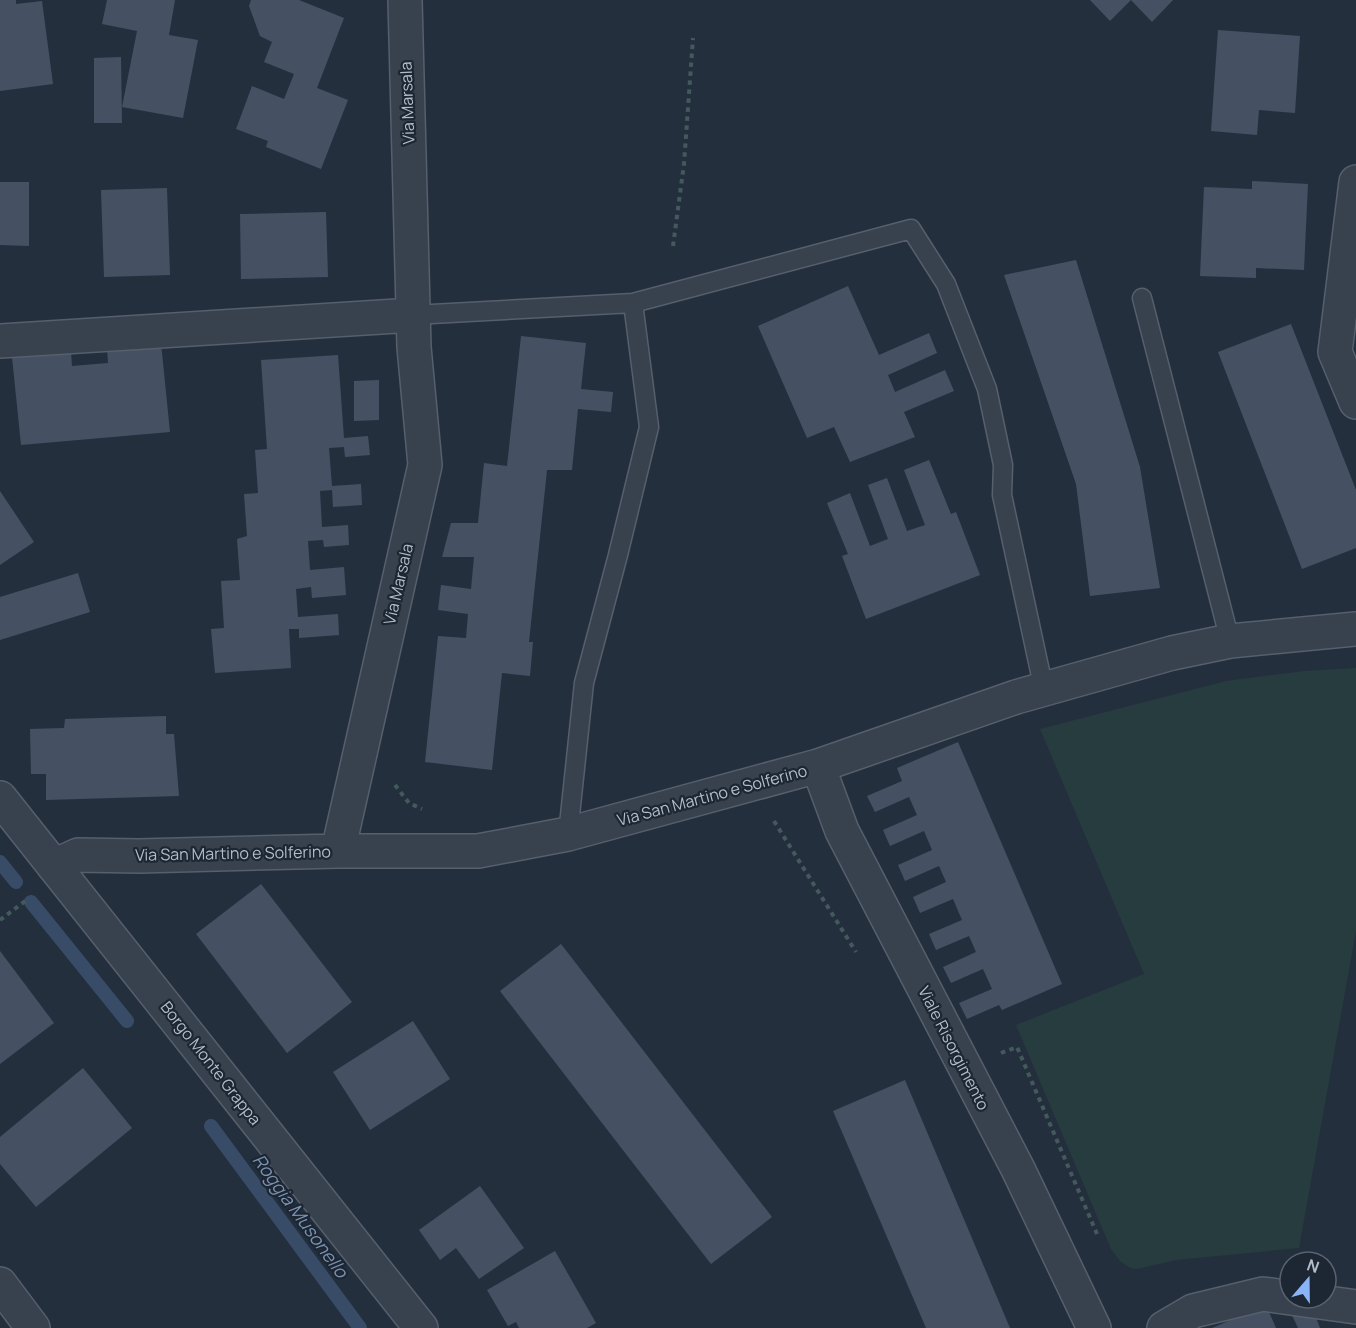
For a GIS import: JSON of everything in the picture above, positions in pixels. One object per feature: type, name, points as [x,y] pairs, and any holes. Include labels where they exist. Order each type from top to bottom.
[{"type":"street","name":"Via Marsala","points":[[338,850],[425,465],[414,347],[405,0]]},
{"type":"street","points":[[1356,182],[1335,352],[1356,402]]},
{"type":"street","points":[[0,341],[413,315]]},
{"type":"street","name":"Via San Martino e Solferino","points":[[54,866],[78,855],[478,850],[568,834],[818,766],[1016,697],[1172,653],[1230,641],[1356,629]]},
{"type":"street","name":"Viale Risorgimento","points":[[818,766],[842,831],[1018,1169],[1094,1328]]},
{"type":"street","name":"Borgo Monte Grappa","points":[[0,798],[421,1328]]},
{"type":"street","points":[[0,1284],[33,1328]]},
{"type":"street","points":[[1164,1328],[1193,1311],[1263,1294],[1356,1307]]},
{"type":"lane","points":[[413,315],[633,303],[911,229],[946,285],[987,388],[1003,465],[1002,495],[1044,690]]},
{"type":"lane","points":[[1142,298],[1230,641]]},
{"type":"lane","points":[[568,834],[584,683],[649,427],[633,303]]},
{"type":"path","points":[[673,246],[684,164],[693,38]]},
{"type":"path","points":[[393,774],[395,786],[409,803],[428,811]]},
{"type":"path","points":[[771,815],[859,956]]},
{"type":"path","points":[[0,920],[31,897]]},
{"type":"path","points":[[995,1056],[1017,1047],[1100,1240]]},
{"type":"green space","points":[[1356,668],[1356,931],[1299,1248],[1176,1260],[1137,1269],[1130,1268],[1120,1261],[1111,1249],[1016,1025],[1144,974],[1040,729],[1226,681],[1304,671]]},
{"type":"building","points":[[0,0],[16,0],[16,4],[42,1],[53,84],[0,91]]},
{"type":"building","points":[[107,0],[175,0],[169,35],[198,40],[183,118],[122,107],[137,31],[102,24]]},
{"type":"building","points":[[251,0],[299,0],[344,18],[317,88],[348,100],[321,169],[266,147],[268,141],[236,129],[252,86],[284,99],[294,74],[264,62],[272,42],[260,36],[249,6]]},
{"type":"building","points":[[1090,0],[1131,0],[1110,21]]},
{"type":"building","points":[[1131,0],[1173,0],[1152,22]]},
{"type":"building","points":[[1218,30],[1300,36],[1295,113],[1259,110],[1257,135],[1211,131]]},
{"type":"building","points":[[121,57],[122,123],[94,123],[94,58]]},
{"type":"building","points":[[1252,181],[1308,184],[1304,270],[1256,268],[1256,278],[1200,276],[1204,187],[1252,189]]},
{"type":"building","points":[[0,182],[29,182],[29,246],[0,245]]},
{"type":"building","points":[[167,188],[170,275],[104,277],[101,190]]},
{"type":"building","points":[[326,212],[328,277],[241,279],[240,214]]},
{"type":"building","points":[[1076,260],[1140,467],[1160,588],[1090,596],[1076,484],[1004,275]]},
{"type":"building","points":[[848,286],[879,355],[929,333],[937,353],[888,375],[895,392],[945,370],[954,391],[904,412],[915,437],[850,462],[834,427],[807,438],[758,326]]},
{"type":"building","points":[[1291,324],[1356,490],[1356,548],[1302,569],[1218,352]]},
{"type":"building","points":[[521,336],[586,343],[581,389],[613,392],[611,412],[578,409],[572,470],[547,470],[529,642],[533,642],[530,676],[502,673],[492,770],[425,762],[438,636],[466,638],[468,614],[438,610],[441,585],[471,589],[474,557],[442,557],[451,523],[478,523],[484,463],[507,466]]},
{"type":"building","points":[[161,343],[170,432],[21,445],[12,357],[71,352],[72,366],[108,363],[107,348]]},
{"type":"building","points":[[338,355],[344,438],[368,436],[370,455],[345,457],[344,447],[329,448],[332,486],[361,484],[362,505],[333,507],[332,490],[320,491],[322,527],[348,525],[349,545],[324,547],[323,540],[308,541],[310,570],[344,567],[346,595],[312,598],[311,587],[296,589],[298,617],[338,614],[339,635],[299,638],[299,629],[289,629],[291,668],[215,673],[211,629],[224,628],[221,581],[240,580],[237,539],[247,536],[244,494],[258,493],[255,450],[267,449],[261,360]]},
{"type":"building","points":[[379,380],[379,420],[354,421],[354,381]]},
{"type":"building","points":[[929,460],[951,514],[956,512],[980,575],[866,619],[842,556],[848,554],[827,503],[850,493],[870,546],[888,539],[868,485],[887,478],[907,531],[925,525],[904,470]]},
{"type":"building","points":[[0,491],[34,542],[0,565]]},
{"type":"building","points":[[78,573],[90,612],[0,640],[0,597]]},
{"type":"building","points":[[166,716],[166,734],[174,734],[179,796],[46,800],[46,774],[31,774],[30,729],[64,728],[65,719]]},
{"type":"building","points":[[958,742],[1062,984],[1002,1010],[999,1005],[967,1019],[959,1003],[992,989],[983,969],[951,983],[943,967],[976,952],[969,936],[936,950],[929,934],[962,920],[953,899],[920,913],[913,897],[946,882],[939,866],[905,881],[898,865],[932,850],[924,831],[890,846],[883,830],[917,815],[909,797],[875,812],[867,796],[902,781],[897,768]]},
{"type":"building","points":[[261,884],[352,1002],[287,1053],[196,934]]},
{"type":"building","points":[[561,944],[772,1217],[711,1264],[500,991]]},
{"type":"building","points":[[0,951],[54,1023],[0,1064]]},
{"type":"building","points":[[413,1021],[450,1079],[370,1130],[333,1072]]},
{"type":"building","points":[[83,1068],[132,1128],[36,1207],[0,1164],[0,1137]]},
{"type":"building","points":[[905,1080],[1010,1328],[926,1328],[833,1111]]},
{"type":"building","points":[[480,1186],[524,1248],[479,1279],[456,1248],[440,1260],[419,1230]]},
{"type":"building","points":[[555,1251],[596,1323],[587,1328],[519,1328],[516,1322],[508,1326],[487,1290]]},
{"type":"building","points":[[1266,1305],[1276,1328],[1212,1328]]},
{"type":"building","points":[[1290,1311],[1315,1315],[1320,1328],[1298,1328]]},
{"type":"waterway","name":"Roggia Musonello","points":[[0,862],[16,882]]},
{"type":"waterway","name":"Roggia Musonello","points":[[31,902],[127,1021]]},
{"type":"waterway","name":"Roggia Musonello","points":[[211,1126],[360,1328]]}]
